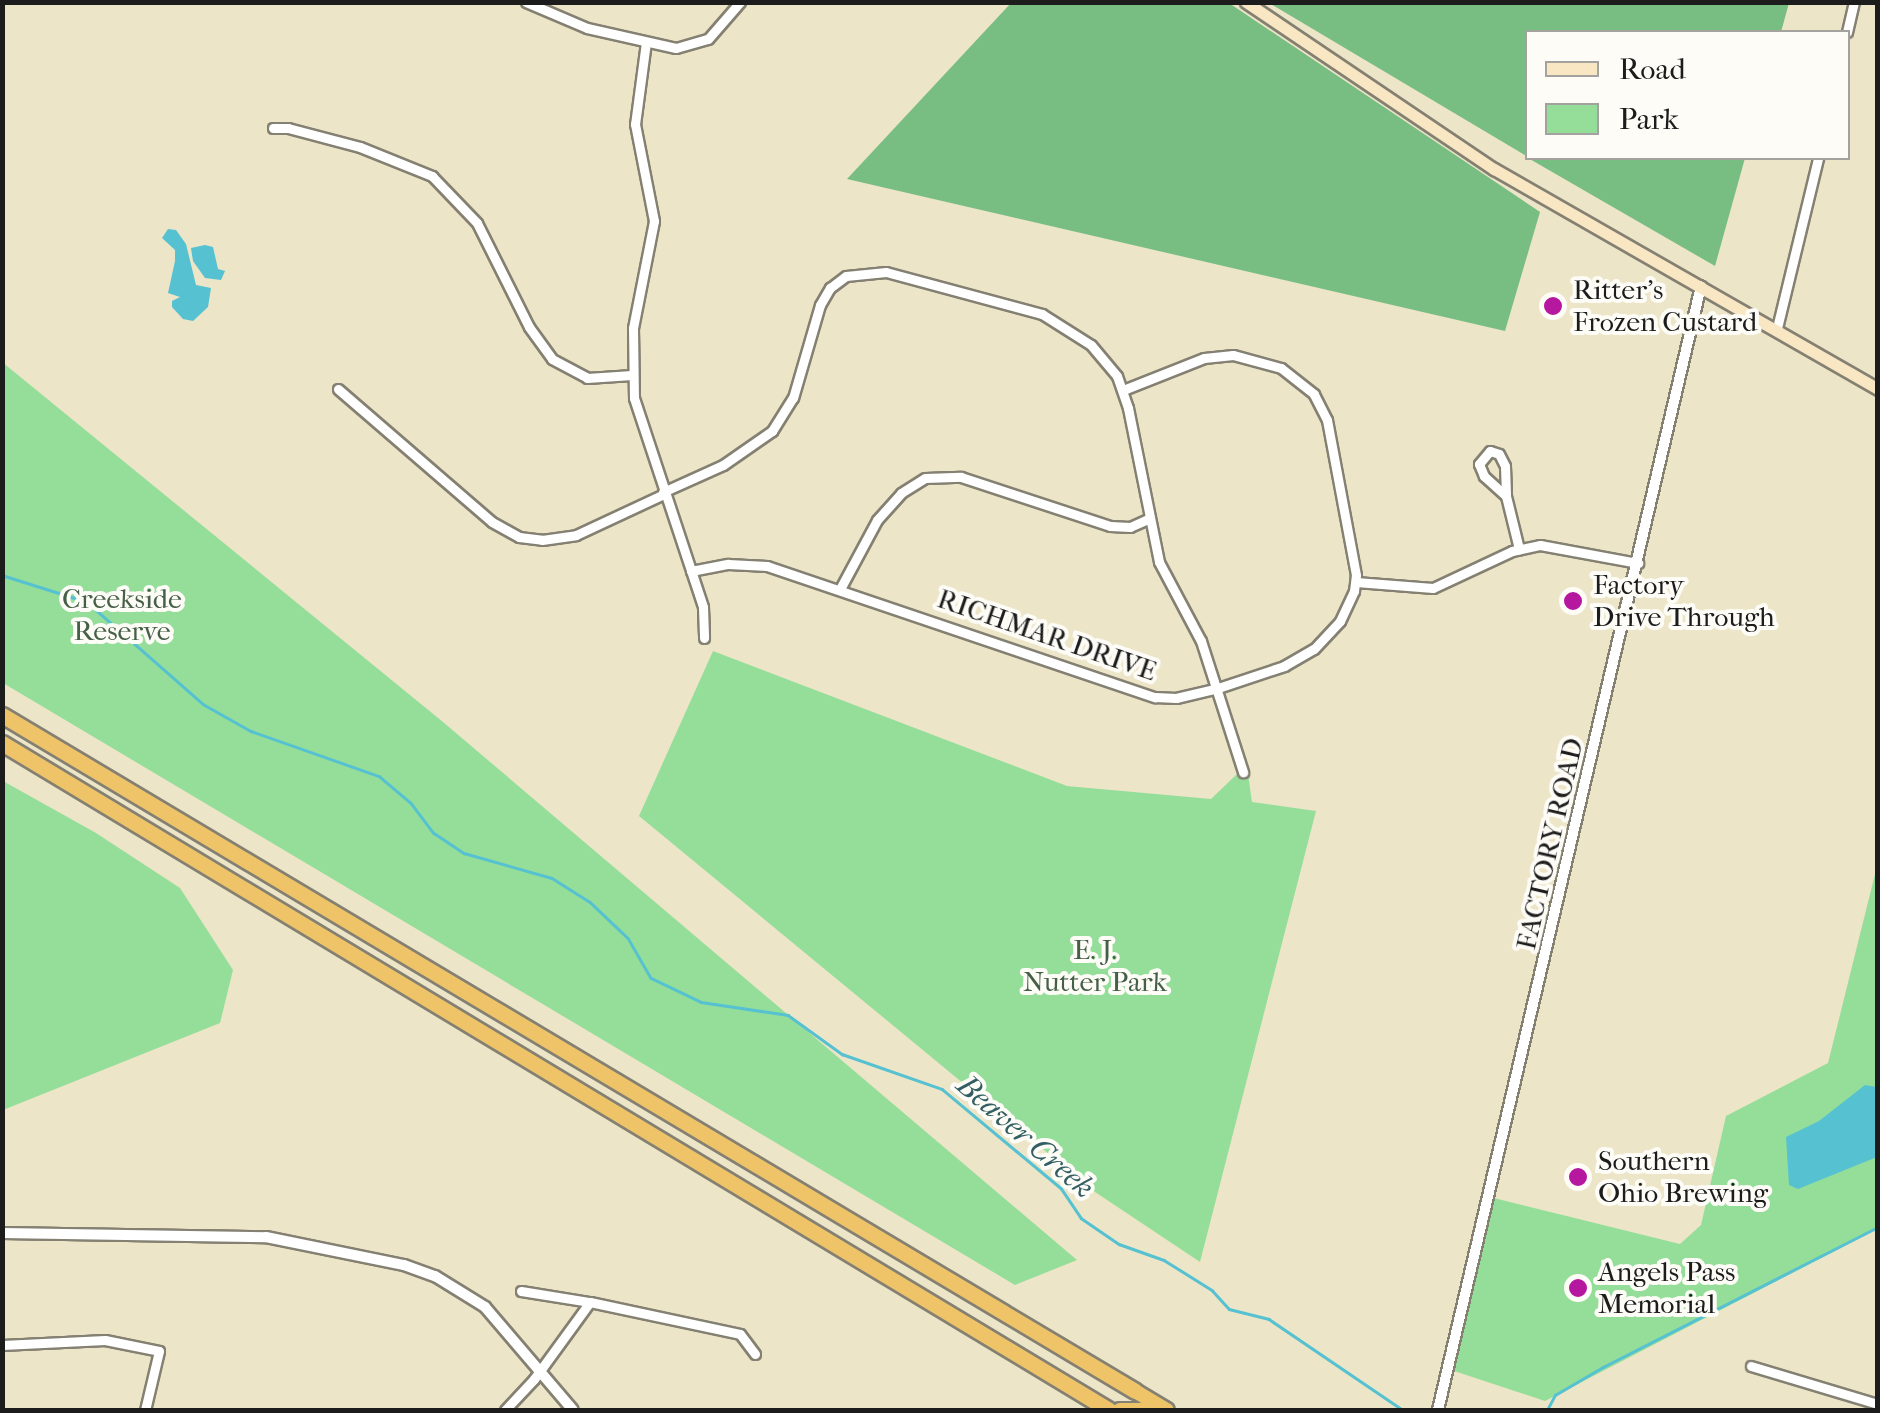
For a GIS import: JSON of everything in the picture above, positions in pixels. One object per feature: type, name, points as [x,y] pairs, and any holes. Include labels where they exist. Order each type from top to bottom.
[{"type":"highway","points":[[2,715],[1167,1410]]},
{"type":"highway","points":[[2,742],[1108,1410]]},
{"type":"highway","points":[[1120,1410],[1143,1410]]},
{"type":"main road","points":[[1246,2],[1494,169],[1878,389]]},
{"type":"street","points":[[526,2],[569,22],[676,48],[700,43],[740,2]]},
{"type":"street","points":[[1847,30],[1854,2]]},
{"type":"street","points":[[646,42],[635,124],[654,220],[634,328],[632,375],[640,426],[703,607],[704,638]]},
{"type":"street","points":[[273,128],[288,128],[348,144],[410,163],[432,176],[477,223],[528,325],[554,361],[590,378],[632,375]]},
{"type":"street","points":[[1776,328],[1818,160]]},
{"type":"street","points":[[338,390],[492,522],[519,537],[542,540],[576,535],[724,465],[772,431],[793,398],[826,294],[837,282],[860,272],[886,272],[1042,314],[1091,344],[1114,370],[1123,390],[1162,572],[1201,641],[1243,772]]},
{"type":"street","name":"FACTORY ROAD","points":[[1438,1408],[1701,286]]},
{"type":"street","points":[[1123,390],[1204,358],[1223,355],[1264,360],[1301,380],[1314,394],[1327,420],[1356,582],[1434,588],[1519,549],[1560,546],[1638,563]]},
{"type":"street","points":[[1506,496],[1484,476],[1479,464],[1490,451],[1499,454],[1505,466],[1506,496],[1519,549]]},
{"type":"street","points":[[840,589],[877,520],[902,492],[925,478],[962,476],[1110,526],[1130,527],[1148,520]]},
{"type":"street","name":"RICHMAR DRIVE","points":[[691,572],[754,564],[840,589],[1148,696],[1176,698],[1284,666],[1314,649],[1340,621],[1356,582]]},
{"type":"street","points":[[2,1234],[266,1237],[370,1256],[455,1286],[484,1307],[573,1410]]},
{"type":"street","points":[[520,1291],[740,1334],[755,1354]]},
{"type":"street","points":[[505,1410],[534,1379],[539,1367],[590,1302]]},
{"type":"street","points":[[2,1345],[104,1340],[159,1351],[145,1410]]},
{"type":"street","points":[[1750,1366],[1878,1404]]},
{"type":"green space","points":[[1011,3],[1229,3],[1540,212],[1505,331],[847,179]]},
{"type":"green space","points":[[1269,3],[1789,3],[1782,30],[1525,30],[1525,155]]},
{"type":"green space","points":[[1531,160],[1744,160],[1715,266]]},
{"type":"green space","name":"Creekside Reserve","points":[[2,362],[443,722],[1077,1260],[1015,1285],[3,683]]},
{"type":"green space","name":"E. J. Nutter Park","points":[[713,651],[1067,786],[1211,799],[1237,774],[1248,774],[1252,802],[1316,811],[1200,1262],[1095,1192],[639,816]]},
{"type":"green space","points":[[3,781],[96,833],[180,888],[233,970],[220,1023],[3,1110]]},
{"type":"green space","points":[[1877,866],[1877,1229],[1545,1401],[1448,1369],[1490,1197],[1680,1244],[1701,1225],[1726,1116],[1828,1063]]},
{"type":"water","points":[[168,229],[176,230],[186,244],[196,285],[211,288],[208,307],[193,321],[183,319],[172,307],[172,301],[180,297],[168,293],[175,250],[162,238]]},
{"type":"water","points":[[213,247],[218,269],[225,271],[221,280],[205,278],[193,261],[191,248]]},
{"type":"water","points":[[1865,1085],[1877,1087],[1877,1157],[1798,1189],[1789,1185],[1786,1137],[1819,1121]]},
{"type":"waterway","name":"Beaver Creek","points":[[2,575],[87,602],[203,704],[251,731],[379,776],[411,803],[434,833],[464,853],[552,878],[590,902],[628,938],[651,978],[701,1002],[788,1015],[842,1054],[942,1089],[1061,1188],[1081,1218],[1119,1244],[1164,1260],[1212,1290],[1229,1309],[1269,1319],[1403,1410]]},
{"type":"waterway","name":"Beaver Creek","points":[[1547,1410],[1555,1395],[1603,1367],[1878,1227]]},
{"type":"place","name":"Ritter's Frozen Custard","points":[[1553,306]]},
{"type":"place","name":"Factory Drive Through","points":[[1573,601]]},
{"type":"place","name":"Southern Ohio Brewing","points":[[1578,1177]]},
{"type":"place","name":"Angels Pass Memorial","points":[[1578,1288]]}]
